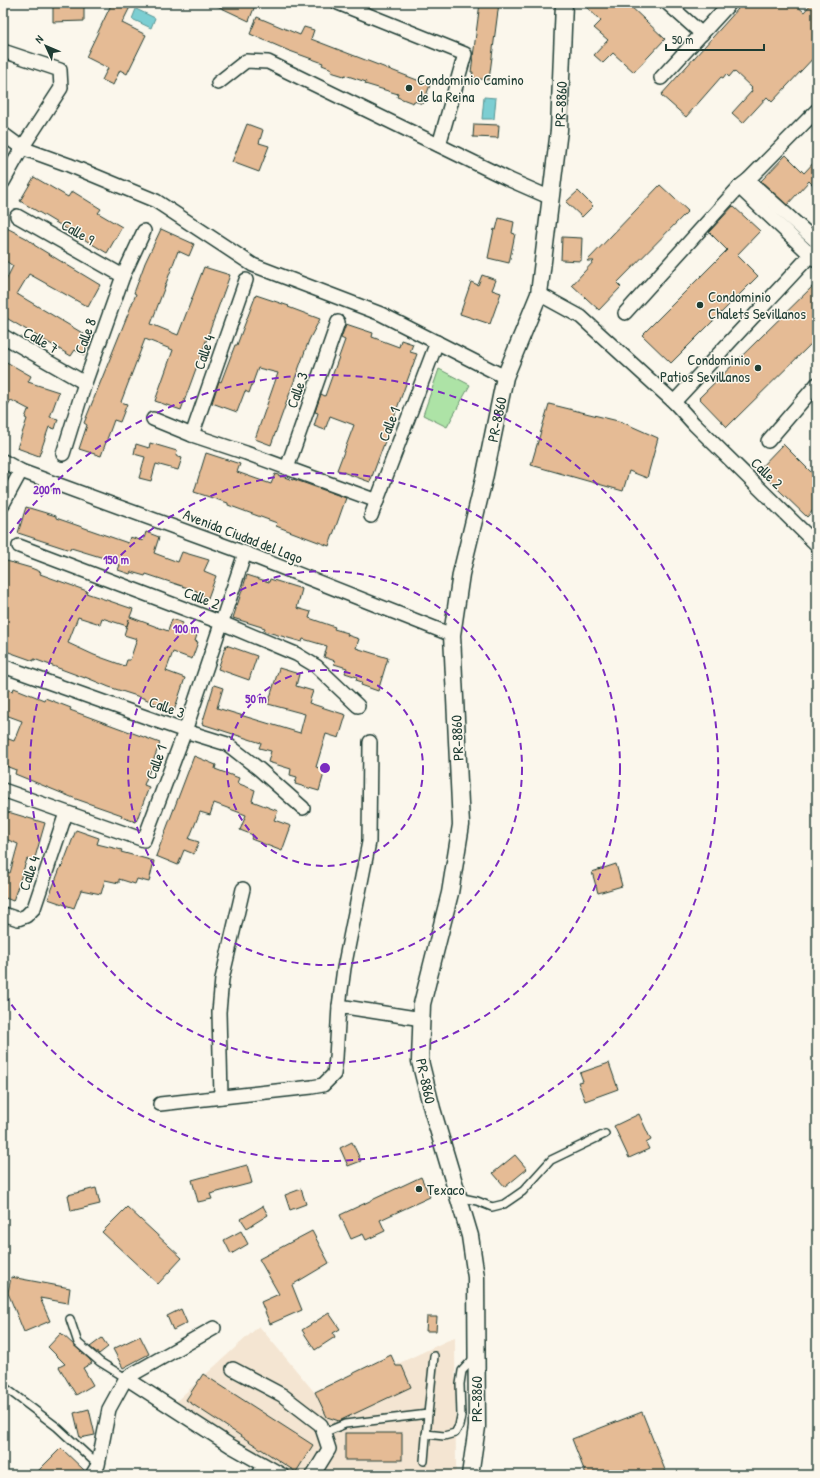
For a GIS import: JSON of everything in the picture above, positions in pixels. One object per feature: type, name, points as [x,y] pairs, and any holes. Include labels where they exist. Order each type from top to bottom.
[{"type":"street","points":[[338,3],[465,54],[439,145]]},
{"type":"street","name":"PR-8860","points":[[470,1475],[477,1427],[476,1277],[470,1236],[432,1109],[420,1060],[422,1004],[450,893],[461,824],[452,635],[461,574],[484,479],[505,377],[539,294],[559,130],[564,3]]},
{"type":"street","points":[[667,3],[702,34]]},
{"type":"street","points":[[661,78],[730,3]]},
{"type":"street","points":[[3,51],[60,70],[61,88],[22,148],[3,182]]},
{"type":"street","points":[[218,83],[246,61],[268,62],[510,180],[551,198]]},
{"type":"street","points":[[625,313],[744,183],[817,110]]},
{"type":"street","points":[[3,134],[22,148],[58,160],[156,202],[253,265],[380,314],[505,377]]},
{"type":"street","points":[[744,183],[817,242]]},
{"type":"street","points":[[674,402],[815,254],[744,183]]},
{"type":"street","name":"Calle 9","points":[[17,216],[123,276]]},
{"type":"street","name":"Calle 8","points":[[63,454],[85,383],[123,276],[144,231]]},
{"type":"street","name":"Calle 4","points":[[192,435],[246,280]]},
{"type":"street","name":"Calle 2","points":[[539,294],[581,316],[674,402],[694,424],[817,545]]},
{"type":"street","name":"Calle 3","points":[[287,468],[338,322]]},
{"type":"street","name":"Calle 7","points":[[3,336],[85,383]]},
{"type":"street","name":"Calle 1","points":[[371,516],[437,342]]},
{"type":"street","points":[[768,441],[816,387]]},
{"type":"street","points":[[153,419],[192,435],[377,501]]},
{"type":"street","points":[[3,460],[21,471],[3,504]]},
{"type":"street","name":"Avenida Ciudad del Lago","points":[[21,471],[245,553],[452,635]]},
{"type":"street","name":"Calle 2","points":[[19,546],[222,623],[296,654],[316,666],[358,706]]},
{"type":"street","name":"Calle 1","points":[[3,790],[144,840],[185,731],[245,553]]},
{"type":"street","name":"Calle 3","points":[[3,666],[185,731],[227,744],[259,768],[303,808]]},
{"type":"street","points":[[160,1104],[323,1084],[334,1074],[339,1006],[344,968],[369,842],[370,742]]},
{"type":"street","name":"Calle 4","points":[[3,914],[18,919],[26,916],[34,908],[66,813]]},
{"type":"street","points":[[221,1097],[219,1012],[222,979],[243,889]]},
{"type":"street","points":[[339,1006],[422,1019]]},
{"type":"street","points":[[95,1470],[109,1409],[126,1378],[214,1328]]},
{"type":"street","points":[[233,1369],[282,1395],[321,1425],[329,1449],[313,1475]]},
{"type":"street","points":[[126,1378],[231,1446],[282,1475]]},
{"type":"lane","points":[[458,1196],[492,1207],[504,1204],[523,1191],[552,1160],[605,1134]]},
{"type":"lane","points":[[70,1319],[78,1343],[100,1362],[126,1378]]},
{"type":"lane","points":[[426,1434],[444,1436],[455,1433],[459,1426],[461,1416],[460,1384],[462,1371],[476,1355]]},
{"type":"lane","points":[[424,1461],[434,1356]]},
{"type":"lane","points":[[3,1386],[57,1427],[95,1470]]},
{"type":"lane","points":[[323,1433],[345,1424],[428,1414]]},
{"type":"lane","points":[[255,1475],[262,1464]]},
{"type":"shaded area","points":[[259,1326],[321,1400],[455,1337],[456,1469],[454,1475],[292,1475],[171,1406]]},
{"type":"green space","points":[[439,369],[470,385],[447,427],[423,415]]},
{"type":"water","points":[[136,9],[155,18],[151,28],[132,19]]},
{"type":"water","points":[[484,97],[496,98],[494,119],[482,119]]},
{"type":"building","points":[[53,3],[75,3],[75,6],[84,5],[84,21],[53,22]]},
{"type":"building","points":[[112,3],[132,3],[122,23],[146,35],[127,74],[120,70],[113,85],[102,80],[108,68],[86,57]]},
{"type":"building","points":[[211,3],[256,3],[249,21]]},
{"type":"building","points":[[480,3],[499,3],[489,80],[472,78],[473,72],[471,72]]},
{"type":"building","points":[[582,3],[627,3],[665,39],[634,72],[613,53],[603,63],[594,55],[608,40],[594,28],[601,21]]},
{"type":"building","points":[[742,3],[794,3],[804,12],[812,3],[817,3],[817,54],[772,102],[767,97],[743,123],[732,113],[752,91],[752,88],[734,71],[729,77],[726,74],[723,78],[721,77],[686,117],[661,95]]},
{"type":"building","points":[[257,17],[300,35],[304,27],[314,30],[311,39],[430,85],[423,104],[414,101],[413,103],[397,97],[398,94],[365,84],[366,82],[345,75],[331,72],[332,69],[322,65],[323,63],[287,50],[250,34]]},
{"type":"building","points":[[247,124],[263,130],[259,143],[269,146],[259,172],[232,162]]},
{"type":"building","name":"Condominio Camino de la Reina","points":[[474,124],[499,125],[498,138],[473,137]]},
{"type":"building","points":[[786,155],[804,173],[817,159],[817,189],[809,181],[787,205],[761,181]]},
{"type":"building","points":[[34,177],[68,197],[72,191],[101,209],[98,213],[122,227],[107,253],[20,201]]},
{"type":"building","points":[[660,185],[688,211],[617,283],[621,287],[599,310],[572,285],[594,261],[587,261]]},
{"type":"building","points":[[578,191],[593,206],[582,217],[566,202]]},
{"type":"building","name":"Condominio Chalets Sevillanos","points":[[733,206],[760,231],[737,255],[758,276],[671,363],[642,335],[727,250],[709,232]]},
{"type":"building","points":[[499,218],[514,222],[512,233],[515,234],[509,263],[488,258],[494,229],[496,230]]},
{"type":"building","points":[[3,226],[26,238],[34,245],[100,285],[88,307],[29,274],[17,294],[84,334],[81,339],[90,344],[84,355],[75,350],[71,356],[3,316],[3,286],[13,266],[3,259]]},
{"type":"building","points":[[161,229],[194,244],[189,256],[178,251],[151,324],[178,335],[204,267],[230,275],[181,410],[155,401],[173,350],[145,339],[121,402],[127,404],[120,422],[114,420],[101,456],[79,449],[87,425],[84,423],[136,294],[134,293],[145,263]]},
{"type":"building","points":[[562,237],[582,238],[581,261],[561,260]]},
{"type":"building","points":[[482,275],[496,280],[492,290],[501,293],[490,324],[460,314],[471,282],[478,285]]},
{"type":"building","name":"Condominio Patios Sevillanos","points":[[817,282],[817,338],[727,427],[699,398]]},
{"type":"building","points":[[256,295],[289,306],[288,307],[320,319],[309,340],[271,445],[255,439],[278,373],[258,368],[249,393],[245,391],[237,412],[212,403],[219,381],[221,382],[235,345],[237,345]]},
{"type":"building","points":[[346,324],[373,333],[372,337],[399,347],[401,340],[413,344],[410,352],[417,354],[370,482],[337,470],[354,425],[330,416],[325,430],[314,426],[318,413],[315,412],[321,394],[325,396],[345,340],[341,338]]},
{"type":"building","points":[[3,360],[31,376],[28,382],[59,392],[50,417],[58,419],[55,429],[49,427],[39,456],[17,448],[27,419],[25,418],[28,410],[30,410],[11,400],[3,413]]},
{"type":"building","points":[[549,404],[622,422],[658,438],[647,478],[629,471],[623,491],[531,465]]},
{"type":"building","points":[[150,443],[177,451],[176,456],[182,458],[178,470],[156,464],[151,481],[139,478],[145,457],[134,454],[136,444],[149,448]]},
{"type":"building","points":[[783,444],[817,478],[817,506],[807,517],[758,470]]},
{"type":"building","points":[[206,453],[240,464],[237,472],[271,484],[275,474],[346,498],[329,546],[276,526],[277,523],[228,505],[228,503],[194,492]]},
{"type":"building","points":[[26,507],[56,516],[56,518],[128,543],[130,537],[143,541],[146,532],[159,537],[154,553],[178,562],[182,552],[209,560],[204,571],[216,576],[208,598],[196,593],[197,591],[146,574],[145,576],[131,572],[130,574],[118,570],[120,565],[106,560],[107,559],[71,548],[70,550],[18,533]]},
{"type":"building","points":[[3,560],[31,568],[41,572],[40,574],[87,591],[86,593],[133,609],[130,617],[168,631],[172,619],[183,623],[180,629],[197,635],[195,641],[198,642],[192,659],[173,652],[166,671],[185,678],[174,711],[85,677],[3,650]],"holes":[[[78,617],[100,624],[102,618],[127,626],[124,635],[137,639],[130,660],[127,660],[125,666],[94,655],[68,643]]]},
{"type":"building","points":[[247,575],[269,582],[270,579],[302,589],[297,608],[311,612],[309,618],[335,627],[334,629],[348,633],[347,635],[359,639],[356,648],[388,658],[378,691],[361,685],[362,682],[356,680],[357,677],[345,673],[347,668],[334,664],[335,661],[324,657],[327,646],[303,639],[302,642],[264,631],[265,628],[233,618]]},
{"type":"building","points":[[226,645],[257,656],[249,680],[218,669]]},
{"type":"building","points":[[279,668],[299,674],[296,686],[313,691],[309,703],[346,715],[339,738],[326,734],[316,767],[325,770],[319,791],[295,784],[297,777],[290,775],[291,769],[268,762],[271,751],[259,748],[261,743],[202,724],[214,685],[223,688],[217,708],[300,733],[305,714],[268,704]]},
{"type":"building","points":[[14,688],[44,700],[45,698],[71,708],[70,710],[160,743],[144,785],[149,787],[136,822],[121,817],[122,815],[76,799],[15,774],[16,770],[3,765],[3,737],[14,741],[22,721],[3,714],[3,693],[5,694],[7,689],[13,691]]},
{"type":"building","points":[[194,756],[216,765],[215,769],[239,778],[237,783],[255,790],[252,801],[278,811],[274,820],[291,826],[282,851],[251,839],[253,835],[240,830],[246,815],[214,803],[210,815],[200,812],[189,839],[199,842],[194,854],[184,850],[178,865],[156,856]]},
{"type":"building","points":[[8,812],[45,823],[34,861],[27,859],[13,901],[3,897],[3,870],[10,873],[18,844],[3,838],[3,817],[5,818]]},
{"type":"building","points":[[76,830],[99,838],[97,844],[122,850],[121,852],[154,861],[149,882],[137,879],[135,884],[119,879],[119,883],[105,880],[101,894],[81,890],[74,908],[48,899]]},
{"type":"building","points":[[616,864],[622,886],[598,893],[592,872]]},
{"type":"building","points":[[609,1063],[618,1089],[585,1101],[578,1082],[583,1081],[580,1073]]},
{"type":"building","points":[[639,1114],[651,1140],[646,1143],[649,1149],[629,1158],[614,1126]]},
{"type":"building","points":[[352,1142],[361,1161],[348,1166],[340,1148]]},
{"type":"building","points":[[515,1155],[527,1169],[505,1187],[493,1173]]},
{"type":"building","points":[[247,1165],[252,1183],[210,1194],[212,1199],[198,1202],[192,1180]]},
{"type":"building","points":[[421,1177],[430,1197],[380,1220],[385,1231],[366,1240],[363,1234],[351,1239],[340,1215]]},
{"type":"building","points":[[96,1188],[100,1204],[71,1211],[68,1195]]},
{"type":"building","points":[[301,1189],[306,1204],[290,1210],[285,1195]]},
{"type":"building","points":[[263,1206],[268,1215],[247,1228],[241,1219]]},
{"type":"building","points":[[127,1207],[182,1258],[158,1284],[102,1232]]},
{"type":"building","points":[[241,1231],[248,1244],[231,1254],[224,1240]]},
{"type":"building","points":[[312,1231],[329,1263],[292,1285],[302,1310],[270,1324],[261,1302],[279,1294],[259,1259]]},
{"type":"building","points":[[11,1277],[70,1288],[68,1303],[40,1298],[50,1321],[24,1332],[8,1293]]},
{"type":"building","points":[[181,1309],[187,1323],[173,1330],[167,1316]]},
{"type":"building","points":[[329,1313],[340,1329],[333,1333],[335,1337],[315,1350],[302,1330]]},
{"type":"building","points":[[427,1317],[437,1317],[436,1331],[426,1331]]},
{"type":"building","points":[[61,1333],[92,1363],[83,1368],[93,1385],[76,1395],[59,1367],[65,1364],[48,1347]]},
{"type":"building","points":[[140,1336],[149,1354],[123,1368],[113,1349]]},
{"type":"building","points":[[102,1338],[108,1347],[99,1354],[90,1347]]},
{"type":"building","points":[[391,1355],[396,1366],[402,1366],[411,1387],[339,1421],[327,1417],[315,1392]]},
{"type":"building","points":[[203,1374],[313,1445],[296,1472],[186,1400]]},
{"type":"building","points":[[89,1409],[95,1435],[80,1438],[74,1413]]},
{"type":"building","points":[[642,1412],[667,1475],[586,1475],[572,1439]]},
{"type":"building","points":[[345,1433],[402,1433],[402,1460],[345,1460]]},
{"type":"building","points":[[61,1448],[85,1471],[84,1475],[34,1475]]},
{"type":"place","name":"Condominio Camino de la Reina","points":[[409,88]]},
{"type":"place","name":"Condominio Chalets Sevillanos","points":[[700,305]]},
{"type":"place","name":"Condominio Patios Sevillanos","points":[[758,368]]},
{"type":"place","name":"Texaco","points":[[419,1189]]}]
